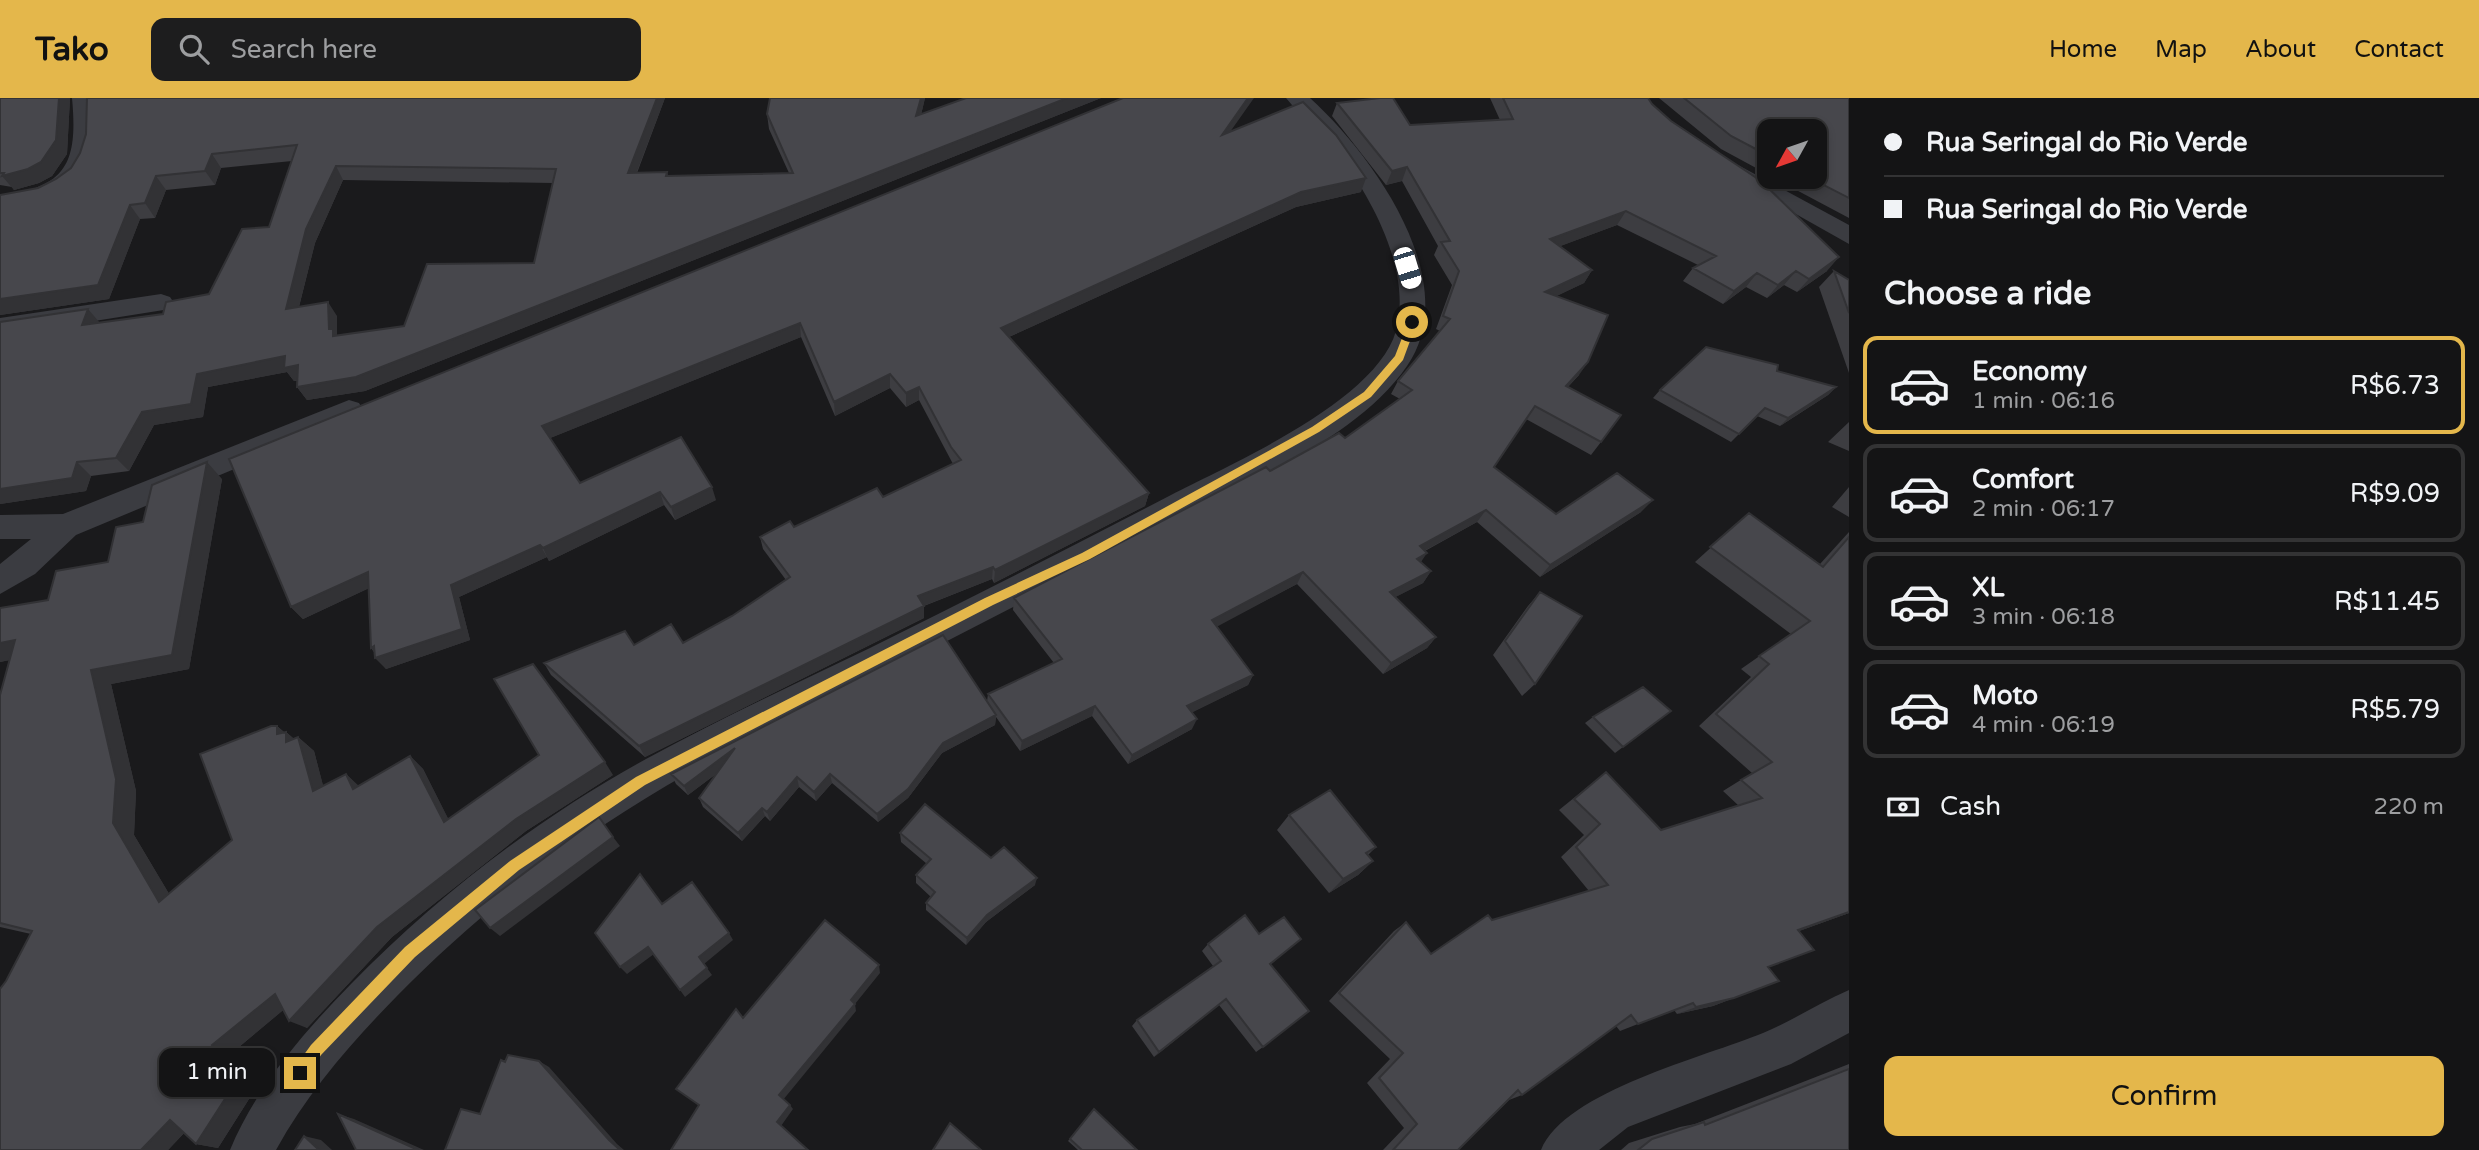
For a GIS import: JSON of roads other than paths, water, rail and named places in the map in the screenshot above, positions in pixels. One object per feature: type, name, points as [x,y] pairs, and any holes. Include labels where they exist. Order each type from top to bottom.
[{"type":"street","points":[[0,202],[31,199],[54,191],[69,183],[79,171],[86,146],[83,98]]},
{"type":"street","points":[[252,1150],[269,1118],[316,1050],[410,952],[515,866],[549,842],[641,781],[989,601],[1086,556],[1315,429],[1367,394],[1399,357],[1412,322],[1413,287],[1395,231],[1358,164],[1317,113],[1297,98]]},
{"type":"street","points":[[1722,161],[1765,190],[1849,236]]},
{"type":"street","points":[[0,327],[160,303]]},
{"type":"street","points":[[0,527],[65,526],[377,399]]},
{"type":"street","points":[[0,581],[24,565],[65,526]]},
{"type":"street","points":[[1563,1150],[1614,1111],[1776,1049],[1849,1011]]}]
